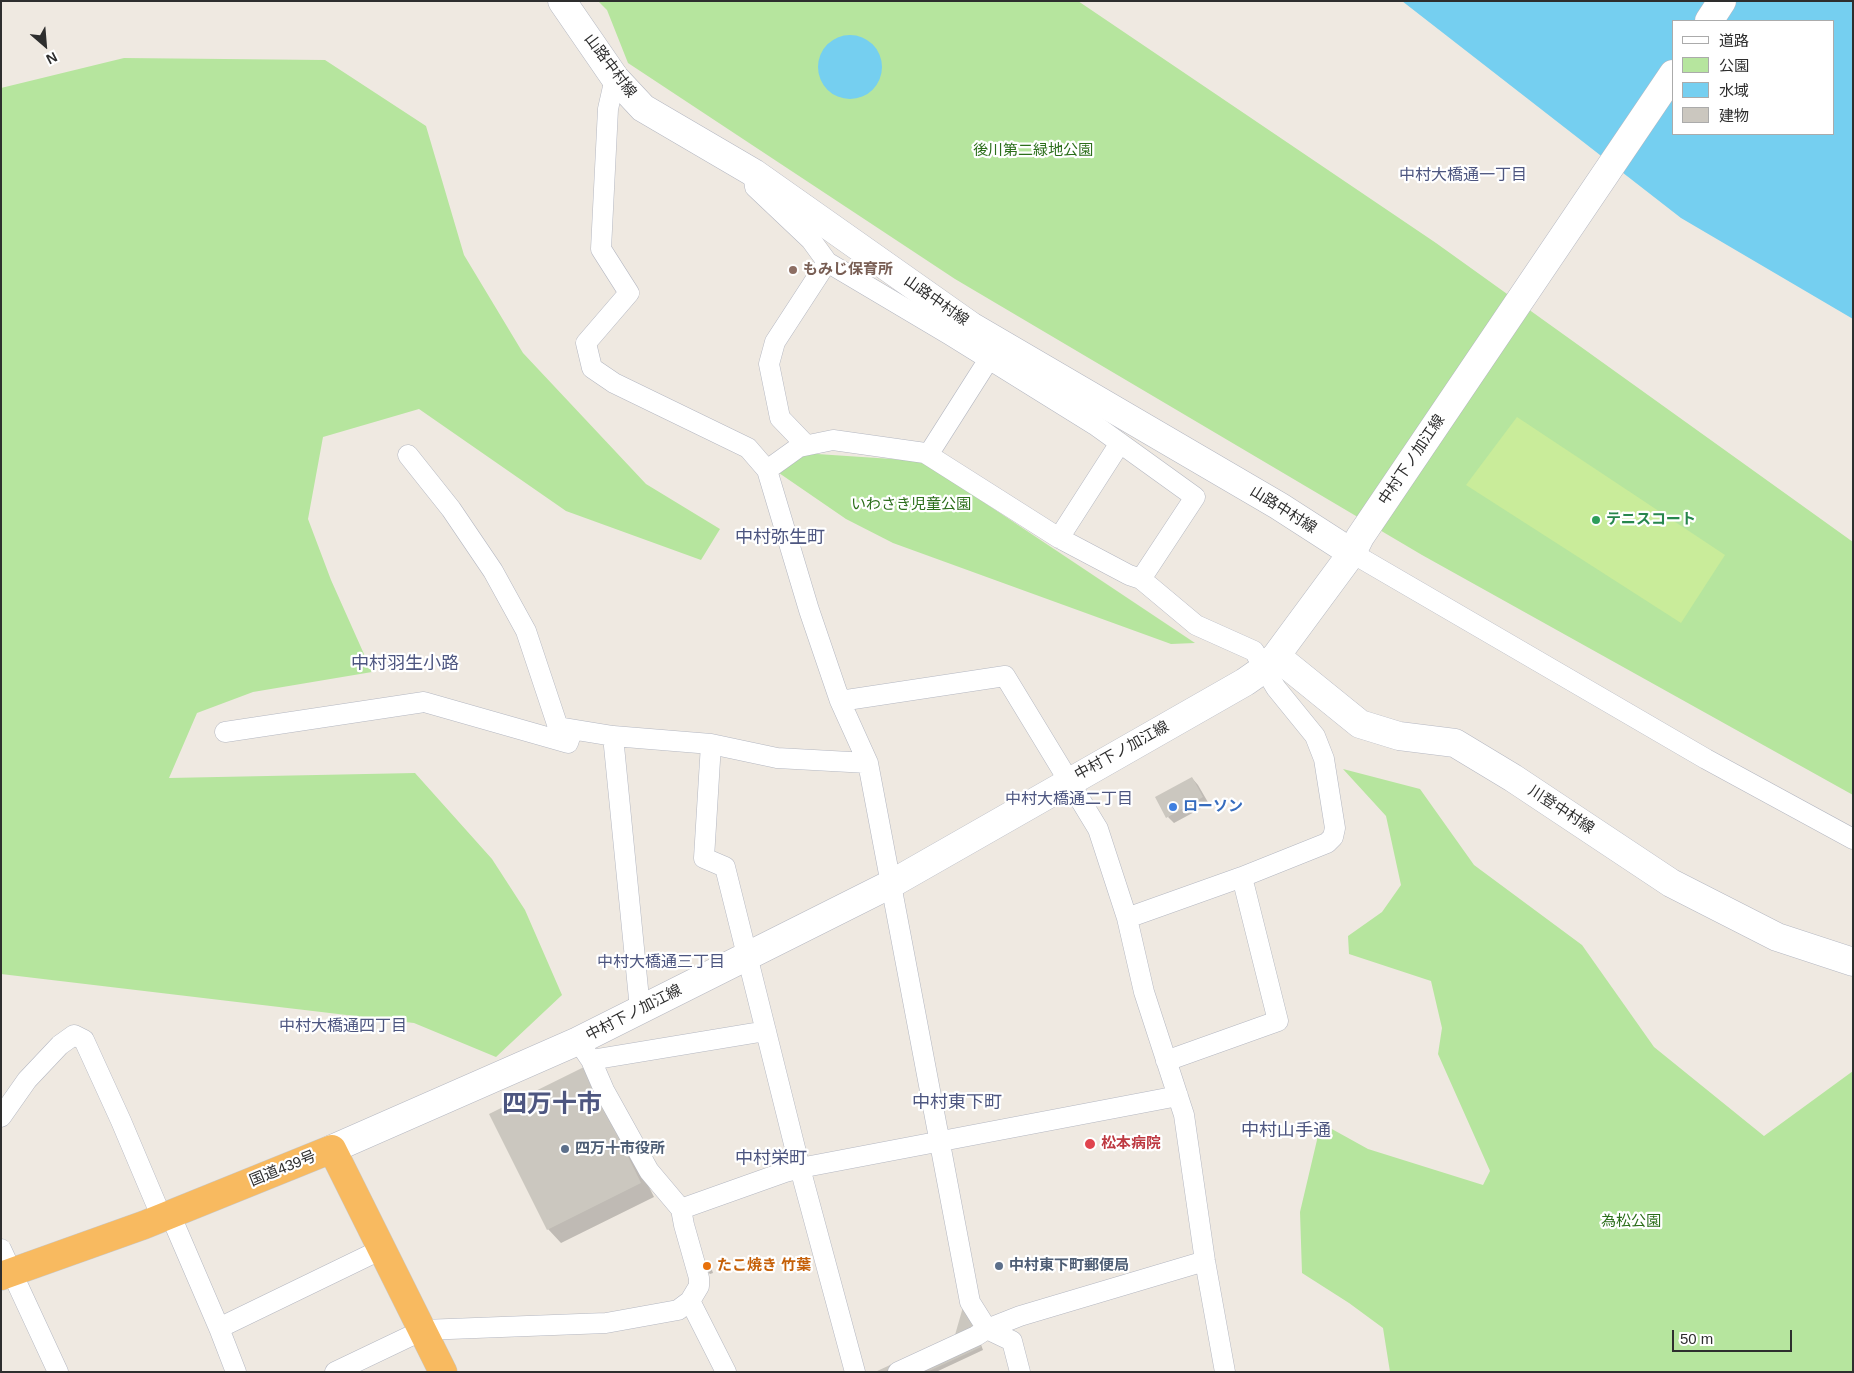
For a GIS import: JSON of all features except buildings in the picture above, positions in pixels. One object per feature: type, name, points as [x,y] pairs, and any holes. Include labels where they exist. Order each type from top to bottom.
[{"type":"highway","name":"国道439号","points":[[5,1266],[166,1216],[332,1149],[443,1372]]},
{"type":"main road","name":"山路中村線","points":[[562,1],[615,78],[643,108],[754,173],[972,326],[1279,506],[1356,545]]},
{"type":"main road","points":[[1710,20],[1722,1]]},
{"type":"main road","name":"中村下ノ加江線","points":[[332,1149],[585,1051],[640,1009],[891,884],[1069,780],[1245,682],[1270,662],[1356,545],[1672,75]]},
{"type":"main road","name":"川登中村線","points":[[1270,662],[1360,724],[1398,736],[1455,742],[1672,883],[1777,937],[1853,962]]},
{"type":"street","points":[[615,78],[608,109],[601,249],[629,293],[586,343],[592,368],[614,383],[748,448],[766,470],[809,610],[840,701],[868,763],[970,1302],[987,1329],[1012,1341],[1020,1372]]},
{"type":"street","points":[[754,173],[755,187],[811,240],[827,262],[1095,425],[1195,497],[1141,579]]},
{"type":"street","points":[[806,445],[780,418],[769,364],[775,342],[827,262]]},
{"type":"street","points":[[928,455],[989,359]]},
{"type":"street","points":[[766,470],[799,447],[832,440],[925,452],[1059,538],[1129,575],[1141,579],[1196,625],[1254,651],[1270,662],[1276,688],[1315,736],[1324,759],[1335,828],[1333,837],[1327,843],[1127,918]]},
{"type":"street","points":[[1059,538],[1120,443]]},
{"type":"street","points":[[408,455],[451,510],[493,571],[526,631],[558,727],[613,736],[711,744],[777,758],[868,763]]},
{"type":"street","points":[[1356,545],[1706,759],[1853,839]]},
{"type":"street","points":[[840,701],[1005,676],[1098,829],[1127,918],[1144,992],[1184,1114],[1205,1261],[1225,1372]]},
{"type":"street","points":[[225,732],[424,702],[568,743],[572,730]]},
{"type":"street","points":[[613,736],[640,1009]]},
{"type":"street","points":[[711,744],[704,858],[725,867],[800,1168],[855,1372]]},
{"type":"street","points":[[1166,1061],[1278,1021],[1242,876]]},
{"type":"street","points":[[335,1372],[423,1330],[606,1323],[678,1310],[690,1301],[699,1286],[700,1278],[681,1209],[648,1171],[585,1051],[766,1031]]},
{"type":"street","points":[[1,1117],[27,1080],[60,1045],[74,1035],[84,1040],[219,1328],[236,1372]]},
{"type":"street","points":[[681,1209],[800,1168],[1178,1096]]},
{"type":"street","points":[[219,1328],[382,1249]]},
{"type":"street","points":[[898,1372],[976,1336],[987,1329],[1020,1316],[1205,1261]]},
{"type":"street","points":[[5,1266],[58,1372]]},
{"type":"street","points":[[690,1301],[726,1372]]},
{"type":"green space","name":"後川第二緑地公園","points":[[598,1],[1078,1],[1436,243],[1853,542],[1853,795],[1422,555],[955,279],[628,63],[607,10]]},
{"type":"green space","points":[[124,58],[325,60],[426,126],[464,255],[523,353],[646,484],[720,529],[701,560],[566,511],[419,409],[323,437],[308,519],[331,580],[372,672],[253,692],[197,713],[169,778],[415,773],[492,859],[525,910],[562,995],[496,1057],[414,1023],[1,974],[1,88]]},
{"type":"green space","name":"テニスコート","points":[[1517,417],[1725,555],[1681,623],[1466,485]]},
{"type":"green space","name":"いわさき児童公園","points":[[802,453],[922,461],[1195,643],[1171,644],[893,543],[846,519],[779,473]]},
{"type":"green space","name":"為松公園","points":[[1343,769],[1420,789],[1474,865],[1582,945],[1654,1047],[1764,1136],[1853,1071],[1853,1372],[1390,1372],[1383,1328],[1349,1303],[1302,1273],[1300,1212],[1321,1123],[1368,1149],[1483,1185],[1490,1171],[1438,1054],[1442,1028],[1431,981],[1349,954],[1348,936],[1382,912],[1401,885],[1386,816]]},
{"type":"water","points":[[1402,1],[1853,1],[1853,319],[1681,218]]},
{"type":"water","points":[[844,35],[856,35],[873,44],[880,55],[882,67],[880,79],[873,90],[856,99],[844,99],[832,94],[823,85],[818,73],[818,61],[823,49],[832,40]]},
{"type":"place","name":"もみじ保育所","points":[[793,270]]},
{"type":"place","name":"テニスコート","points":[[1596,520]]},
{"type":"place","name":"ローソン","points":[[1173,807]]},
{"type":"place","name":"松本病院","points":[[1090,1144]]},
{"type":"place","name":"四万十市役所","points":[[565,1149]]},
{"type":"place","name":"たこ焼き 竹葉","points":[[707,1266]]},
{"type":"place","name":"中村東下町郵便局","points":[[999,1266]]},
{"type":"district","name":"中村大橋通一丁目","points":[[1463,176]]},
{"type":"district","name":"中村弥生町","points":[[780,538]]},
{"type":"district","name":"中村羽生小路","points":[[405,664]]},
{"type":"district","name":"中村大橋通二丁目","points":[[1069,800]]},
{"type":"district","name":"中村大橋通三丁目","points":[[661,963]]},
{"type":"district","name":"中村大橋通四丁目","points":[[343,1027]]},
{"type":"district","name":"中村東下町","points":[[957,1103]]},
{"type":"district","name":"四万十市","points":[[552,1105]]},
{"type":"district","name":"中村山手通","points":[[1286,1131]]},
{"type":"district","name":"中村栄町","points":[[771,1159]]}]
